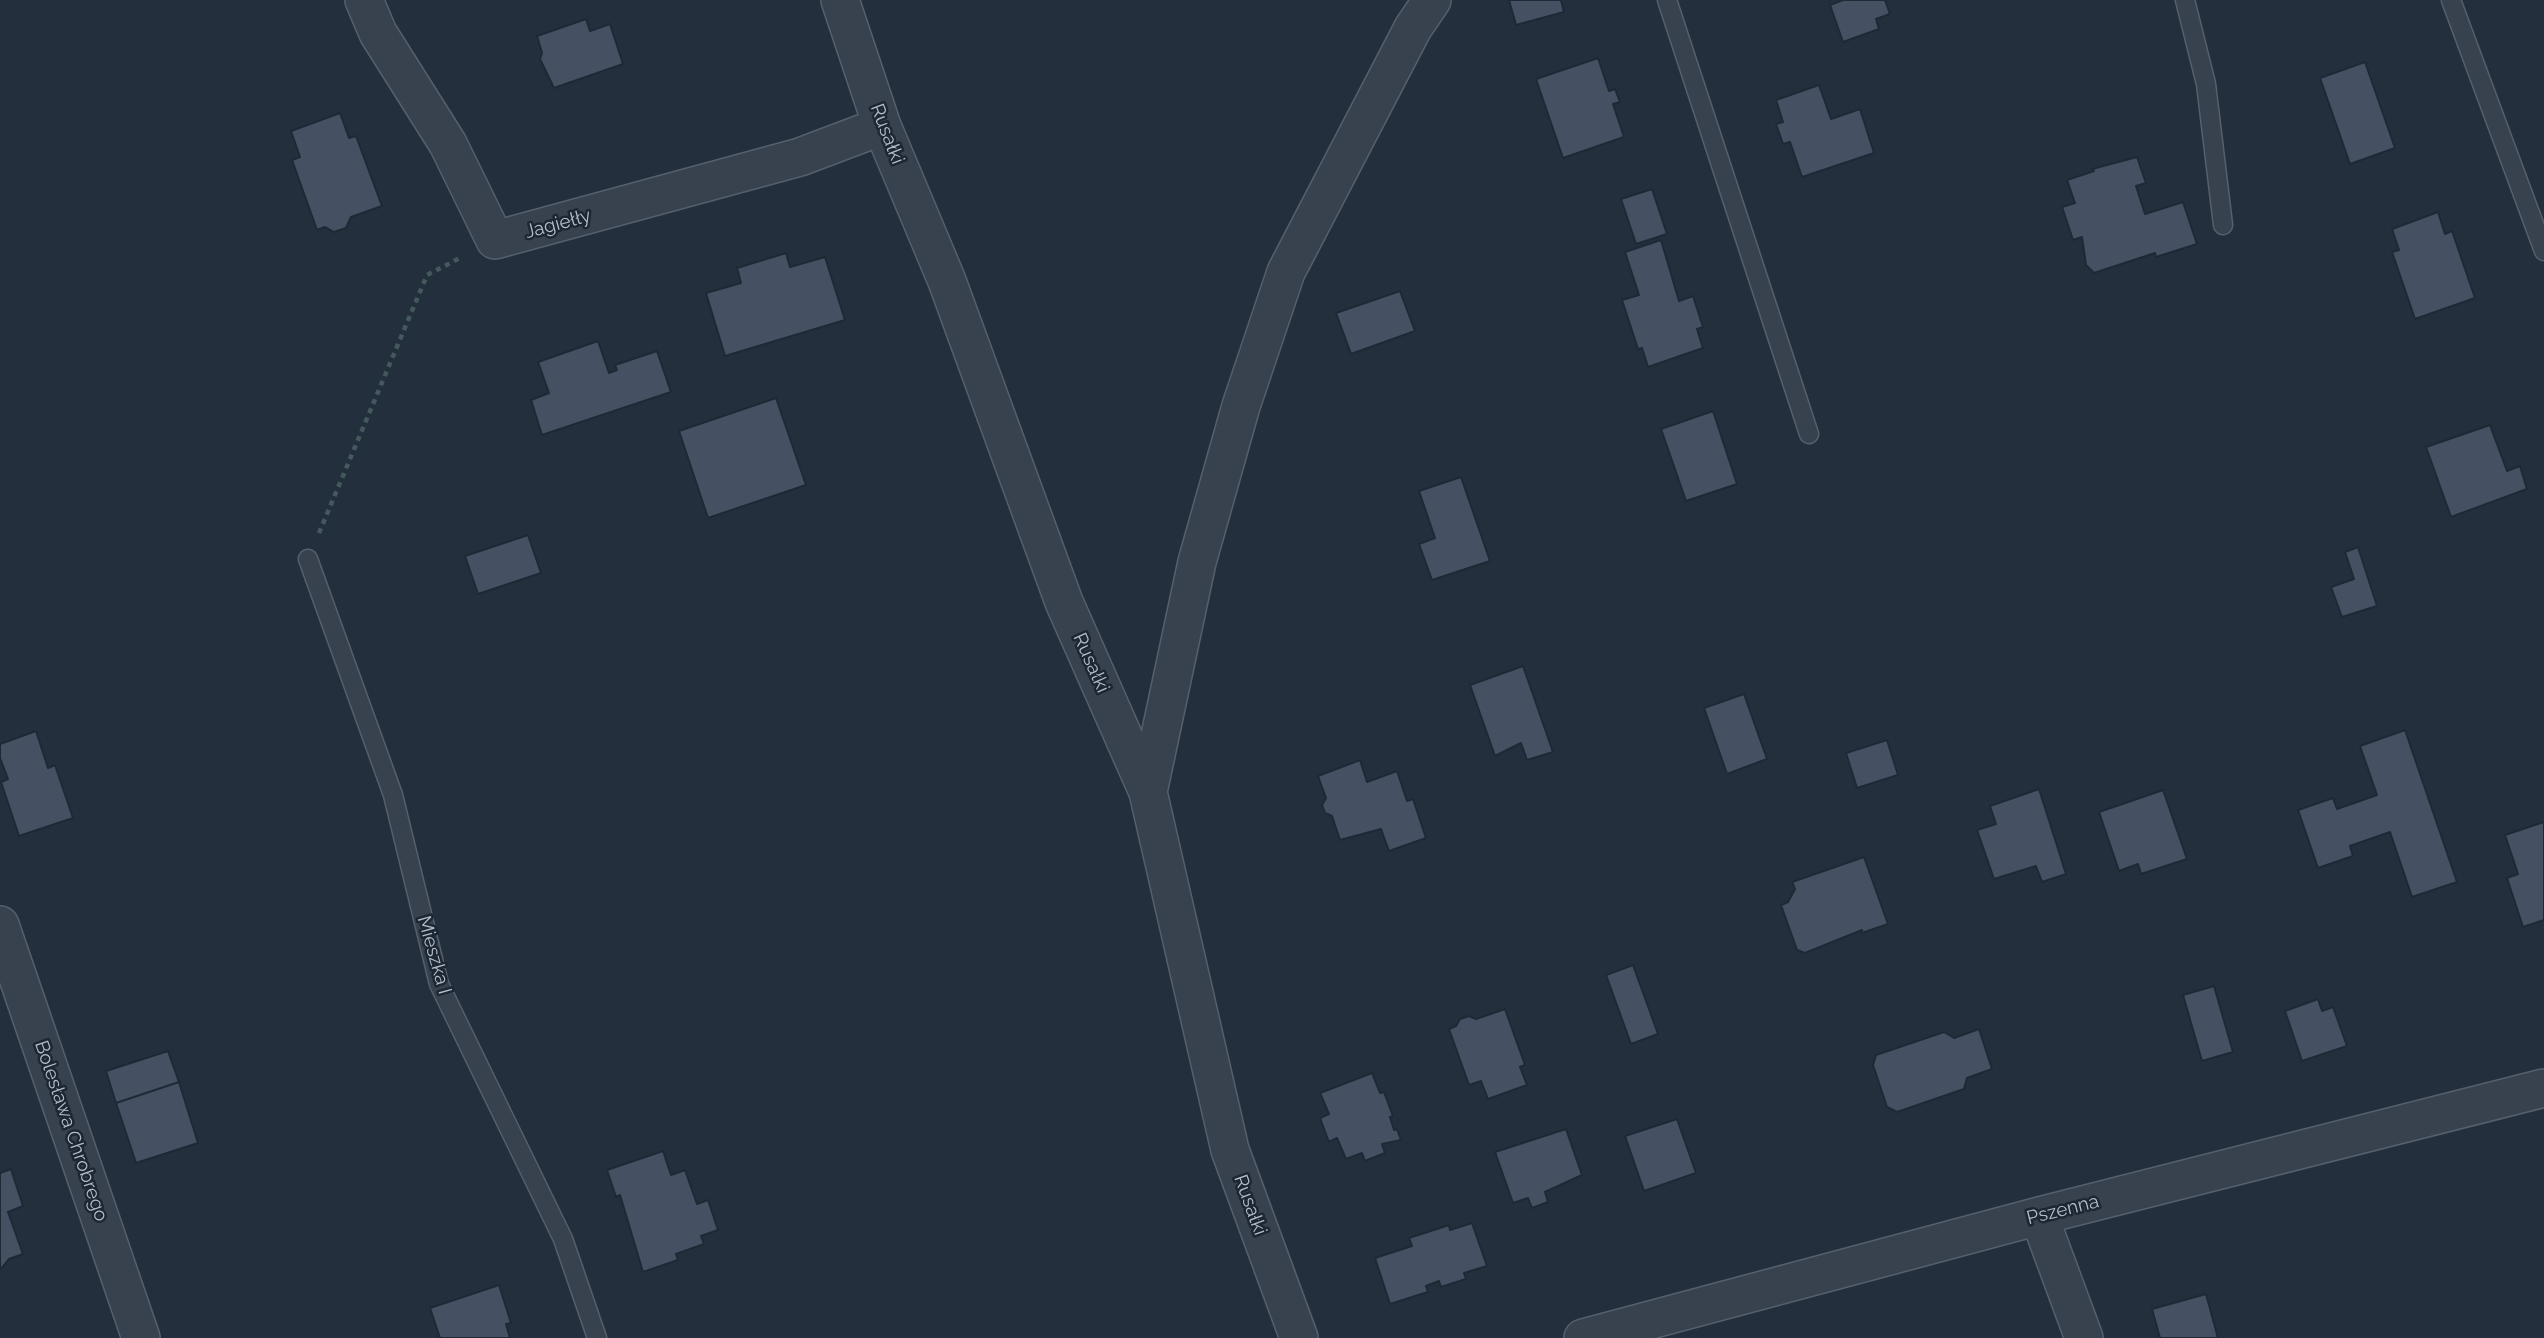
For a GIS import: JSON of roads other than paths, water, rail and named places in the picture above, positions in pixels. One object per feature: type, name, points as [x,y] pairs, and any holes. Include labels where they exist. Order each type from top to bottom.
[{"type":"street","name":"Jagiełły","points":[[364,0],[378,33],[448,144],[495,240],[800,158],[883,127]]},
{"type":"street","name":"Rusałki","points":[[840,0],[883,127],[947,281],[1064,602],[1148,792],[1196,1015],[1230,1150],[1299,1338]]},
{"type":"street","points":[[1148,792],[1197,562],[1241,406],[1286,272],[1413,28],[1432,0]]},
{"type":"street","name":"Bolesława Chrobrego","points":[[0,925],[141,1338]]},
{"type":"street","name":"Pszenna","points":[[1583,1338],[2039,1216],[2544,1088]]},
{"type":"street","points":[[2039,1216],[2084,1338]]},
{"type":"lane","points":[[1667,0],[1810,434]]},
{"type":"lane","points":[[2185,0],[2206,84],[2223,225]]},
{"type":"lane","points":[[2451,0],[2544,251]]},
{"type":"lane","name":"Mieszka I","points":[[308,559],[393,795],[439,984],[563,1240],[597,1338]]}]
